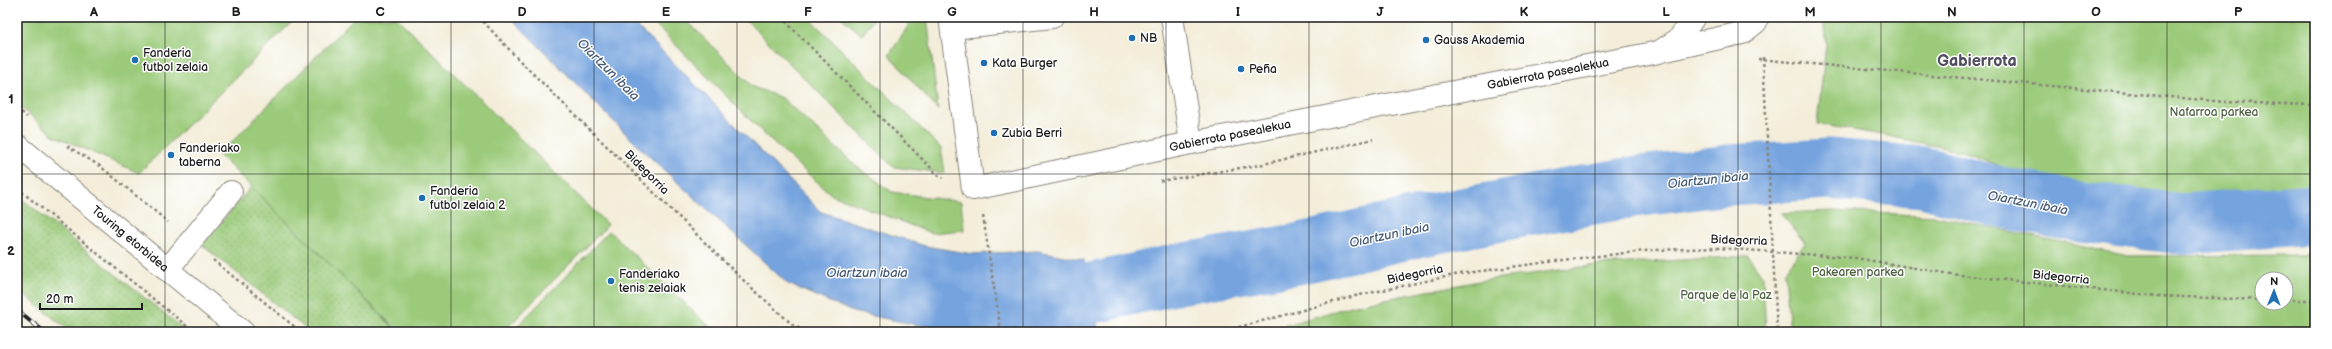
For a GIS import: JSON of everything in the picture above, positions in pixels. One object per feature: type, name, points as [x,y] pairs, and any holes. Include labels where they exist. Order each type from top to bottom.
[{"type":"street","points":[[973,189],[951,23],[1052,17]]},
{"type":"street","points":[[1172,17],[1191,143]]},
{"type":"street","name":"Gabierrota pasealekua","points":[[1658,52],[1679,39],[1694,17]]},
{"type":"street","name":"Gabierrota pasealekua","points":[[973,189],[1191,143],[1658,52],[1742,33],[1756,22],[1757,17]]},
{"type":"street","name":"Touring etorbidea","points":[[17,145],[243,332]]},
{"type":"street","points":[[167,270],[230,192]]},
{"type":"path","name":"Bidegorria","points":[[479,17],[519,60],[742,279],[794,326],[809,332]]},
{"type":"path","points":[[781,17],[939,176],[973,189]]},
{"type":"path","points":[[1763,58],[1776,332]]},
{"type":"path","points":[[1755,59],[1763,58],[1905,74],[2225,102],[2315,105]]},
{"type":"path","points":[[17,108],[29,118]]},
{"type":"path","points":[[60,142],[100,166],[301,332]]},
{"type":"path","points":[[17,188],[194,332]]},
{"type":"path","points":[[982,212],[1001,332]]},
{"type":"path","name":"Bidegorria","points":[[1221,332],[1355,296],[1459,274],[1571,259],[1654,250],[1719,248],[1773,250],[1856,258],[1951,274],[2150,295],[2254,300]]},
{"type":"path","points":[[2294,300],[2315,300]]},
{"type":"green space","name":"Fanderia futbol zelaia","points":[[17,17],[297,17],[139,173],[53,135],[17,104]]},
{"type":"green space","name":"Fanderia futbol zelaia 2","points":[[355,17],[396,17],[608,225],[503,332],[399,332],[219,155]]},
{"type":"green space","points":[[648,17],[683,17],[753,87],[782,98],[856,166],[892,192],[961,202],[964,230],[931,233],[832,195],[770,140]]},
{"type":"green space","points":[[743,17],[808,17],[941,148],[945,173],[893,167]]},
{"type":"green space","points":[[841,17],[875,17],[862,35]]},
{"type":"green space","points":[[914,17],[927,17],[938,110],[889,55]]},
{"type":"green space","name":"Nafarroa parkea","points":[[1823,17],[2315,17],[2315,202],[2233,207],[2124,204],[2044,183],[1964,152],[1883,135],[1817,124],[1826,45]]},
{"type":"green space","points":[[252,186],[398,332],[310,332],[202,245]]},
{"type":"green space","points":[[17,195],[187,332],[71,332],[17,289]]},
{"type":"green space","name":"Pakearen parkea","points":[[1833,211],[1936,216],[2128,256],[2315,255],[2315,332],[1790,332],[1785,272],[1805,243],[1781,213]]},
{"type":"green space","name":"Fanderiako tenis zelaiak","points":[[609,231],[715,332],[512,332]]},
{"type":"green space","name":"Parque de la Paz","points":[[1748,256],[1763,277],[1766,332],[1262,332],[1355,305],[1479,281],[1597,265]]},
{"type":"water","name":"Oiartzun ibaia","points":[[510,17],[628,17],[821,212],[925,246],[972,254],[1038,251],[1084,260],[1098,328],[1060,332],[1002,332],[917,325],[853,312],[788,284],[637,145]]},
{"type":"waterway","name":"Oiartzun ibaia","points":[[1009,297],[1039,300],[1092,293],[1179,274],[1297,254],[1421,226],[1521,207],[1633,187],[1729,175],[1829,169],[1923,177],[1999,197],[2073,211],[2182,224],[2315,214]]},
{"type":"railway","points":[[17,310],[44,332]]},
{"type":"place","name":"NB","points":[[1132,38]]},
{"type":"place","name":"Gauss Akademia","points":[[1426,40]]},
{"type":"place","name":"Fanderia futbol zelaia","points":[[135,60]]},
{"type":"place","name":"Kata Burger","points":[[984,63]]},
{"type":"place","name":"Peña","points":[[1241,69]]},
{"type":"place","name":"Zubia Berri","points":[[994,133]]},
{"type":"place","name":"Fanderiako taberna","points":[[171,155]]},
{"type":"place","name":"Fanderia futbol zelaia 2","points":[[422,198]]},
{"type":"place","name":"Fanderiako tenis zelaiak","points":[[611,281]]},
{"type":"district","name":"Gabierrota","points":[[1977,60]]}]
